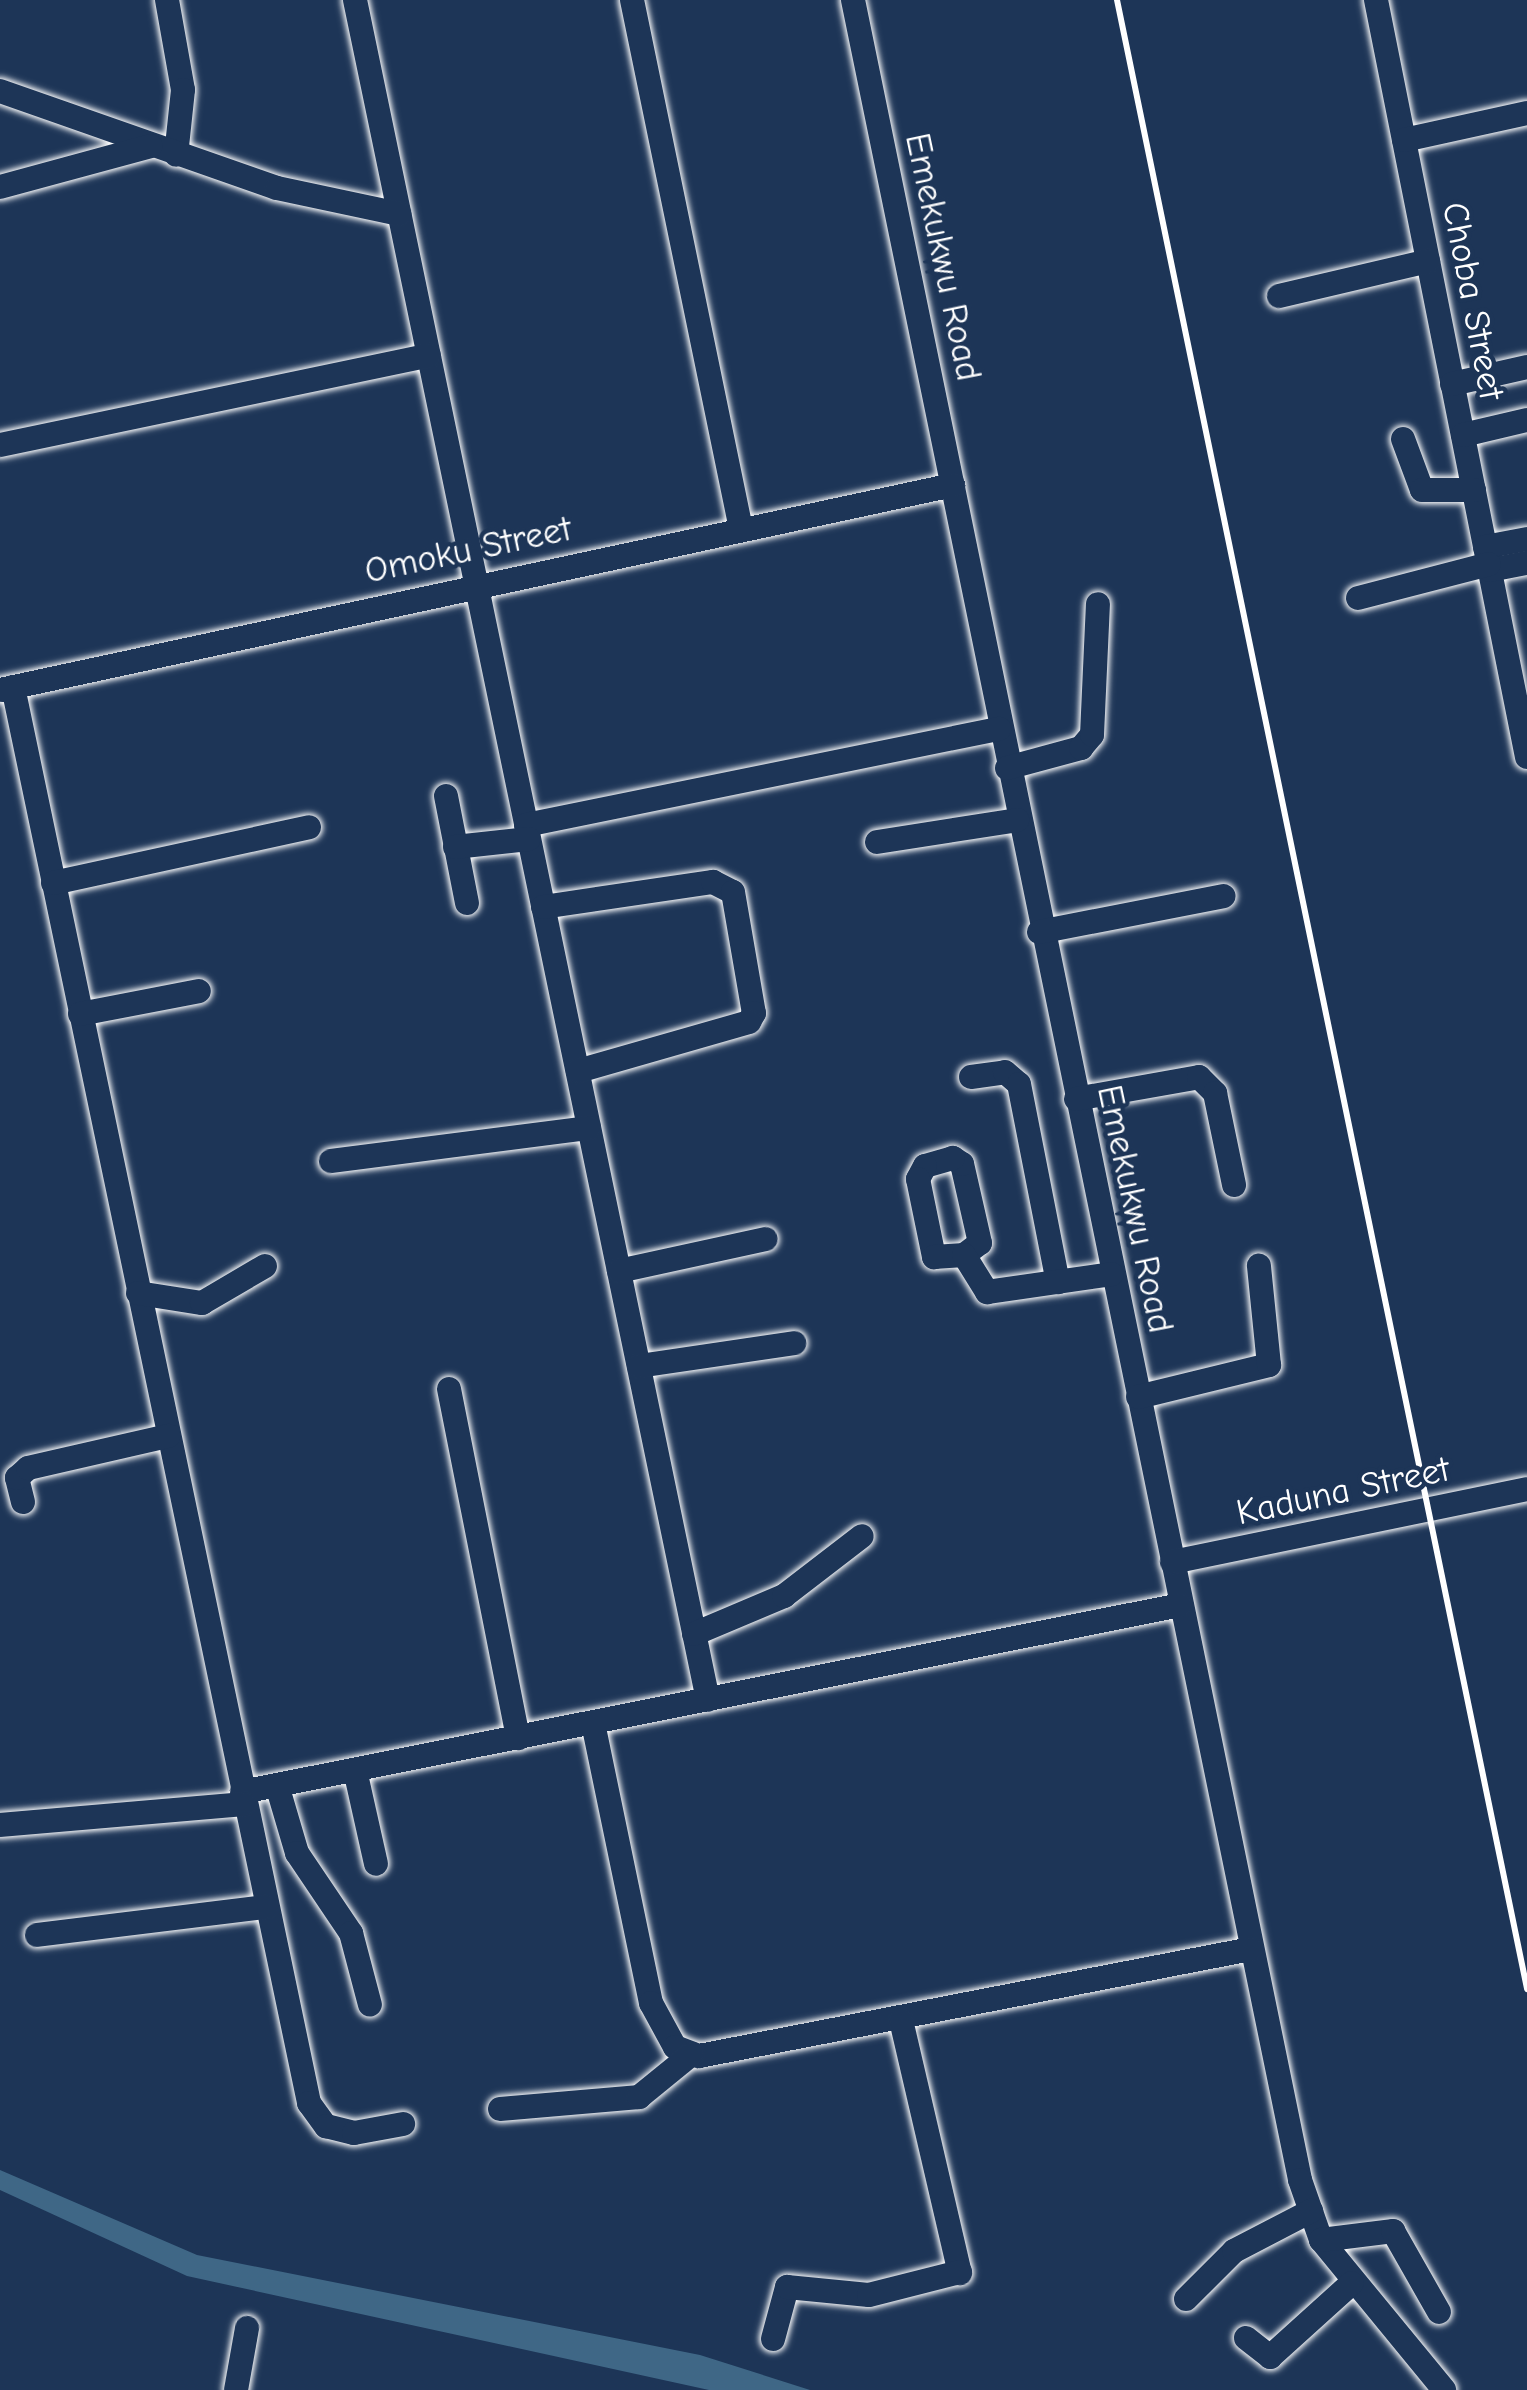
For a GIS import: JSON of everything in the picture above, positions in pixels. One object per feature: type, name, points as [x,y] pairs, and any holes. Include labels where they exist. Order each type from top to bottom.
[{"type":"street","points":[[167,0],[183,90],[176,155]]},
{"type":"street","points":[[355,0],[708,1700]]},
{"type":"street","points":[[632,0],[740,529]]},
{"type":"street","name":"Emekukwu Road","points":[[853,0],[1039,932],[1251,1949],[1311,2211],[1321,2240],[1352,2282],[1444,2390]]},
{"type":"street","name":"Choba Street","points":[[1376,0],[1488,560],[1522,705],[1527,758]]},
{"type":"street","points":[[0,91],[277,188],[399,214]]},
{"type":"street","points":[[1404,140],[1527,113]]},
{"type":"street","points":[[0,187],[151,146]]},
{"type":"street","points":[[1279,296],[1428,261]]},
{"type":"street","points":[[0,445],[429,355]]},
{"type":"street","points":[[1452,384],[1527,367]]},
{"type":"street","points":[[1463,436],[1527,420]]},
{"type":"street","points":[[1403,440],[1422,490],[1474,490]]},
{"type":"street","name":"Omoku Street","points":[[6,689],[476,584],[953,485]]},
{"type":"street","points":[[1358,598],[1488,560],[1527,539]]},
{"type":"street","points":[[1488,560],[1527,562]]},
{"type":"street","points":[[1007,768],[1081,748],[1092,735],[1098,604]]},
{"type":"street","points":[[6,689],[53,883],[309,2103],[326,2126],[354,2132],[403,2124]]},
{"type":"street","points":[[455,847],[999,729]]},
{"type":"street","points":[[446,796],[466,903]]},
{"type":"street","points":[[877,842],[1018,820]]},
{"type":"street","points":[[53,883],[309,827]]},
{"type":"street","points":[[543,907],[713,882],[733,892],[754,1013],[749,1022],[578,1071]]},
{"type":"street","points":[[1039,932],[1224,896]]},
{"type":"street","points":[[80,1014],[200,991]]},
{"type":"street","points":[[971,1077],[1005,1072],[1018,1084],[1058,1282]]},
{"type":"street","points":[[1076,1099],[1199,1077],[1215,1093],[1234,1185]]},
{"type":"street","points":[[331,1161],[589,1128]]},
{"type":"street","points":[[619,1271],[766,1239]]},
{"type":"street","points":[[964,1255],[987,1292],[1112,1274]]},
{"type":"street","points":[[138,1293],[202,1303],[265,1266]]},
{"type":"street","points":[[1138,1397],[1269,1365],[1259,1266]]},
{"type":"street","points":[[639,1366],[794,1343]]},
{"type":"street","points":[[449,1389],[518,1738]]},
{"type":"street","points":[[23,1502],[16,1478],[28,1468],[168,1436]]},
{"type":"street","name":"Kaduna Street","points":[[1172,1562],[1527,1489]]},
{"type":"street","points":[[694,1634],[784,1596],[862,1536]]},
{"type":"street","points":[[0,1825],[243,1798],[278,1785],[1180,1604]]},
{"type":"street","points":[[593,1723],[651,2003],[675,2047],[692,2054],[726,2054],[1251,1949]]},
{"type":"street","points":[[355,1770],[376,1864]]},
{"type":"street","points":[[278,1785],[297,1853],[351,1934],[370,2005]]},
{"type":"street","points":[[37,1934],[266,1907]]},
{"type":"street","points":[[773,2338],[787,2287],[869,2295],[960,2272],[902,2020]]},
{"type":"street","points":[[500,2108],[639,2097],[692,2054]]},
{"type":"street","points":[[1186,2299],[1234,2252],[1311,2211]]},
{"type":"street","points":[[1321,2240],[1393,2231],[1439,2312]]},
{"type":"street","points":[[1246,2338],[1270,2356],[1352,2282]]},
{"type":"street","points":[[236,2390],[247,2328]]},
{"type":"water","points":[[0,2170],[197,2255],[700,2355],[810,2390],[709,2390],[187,2276],[0,2190]]},
{"type":"railway","points":[[1117,0],[1527,1989]]}]
